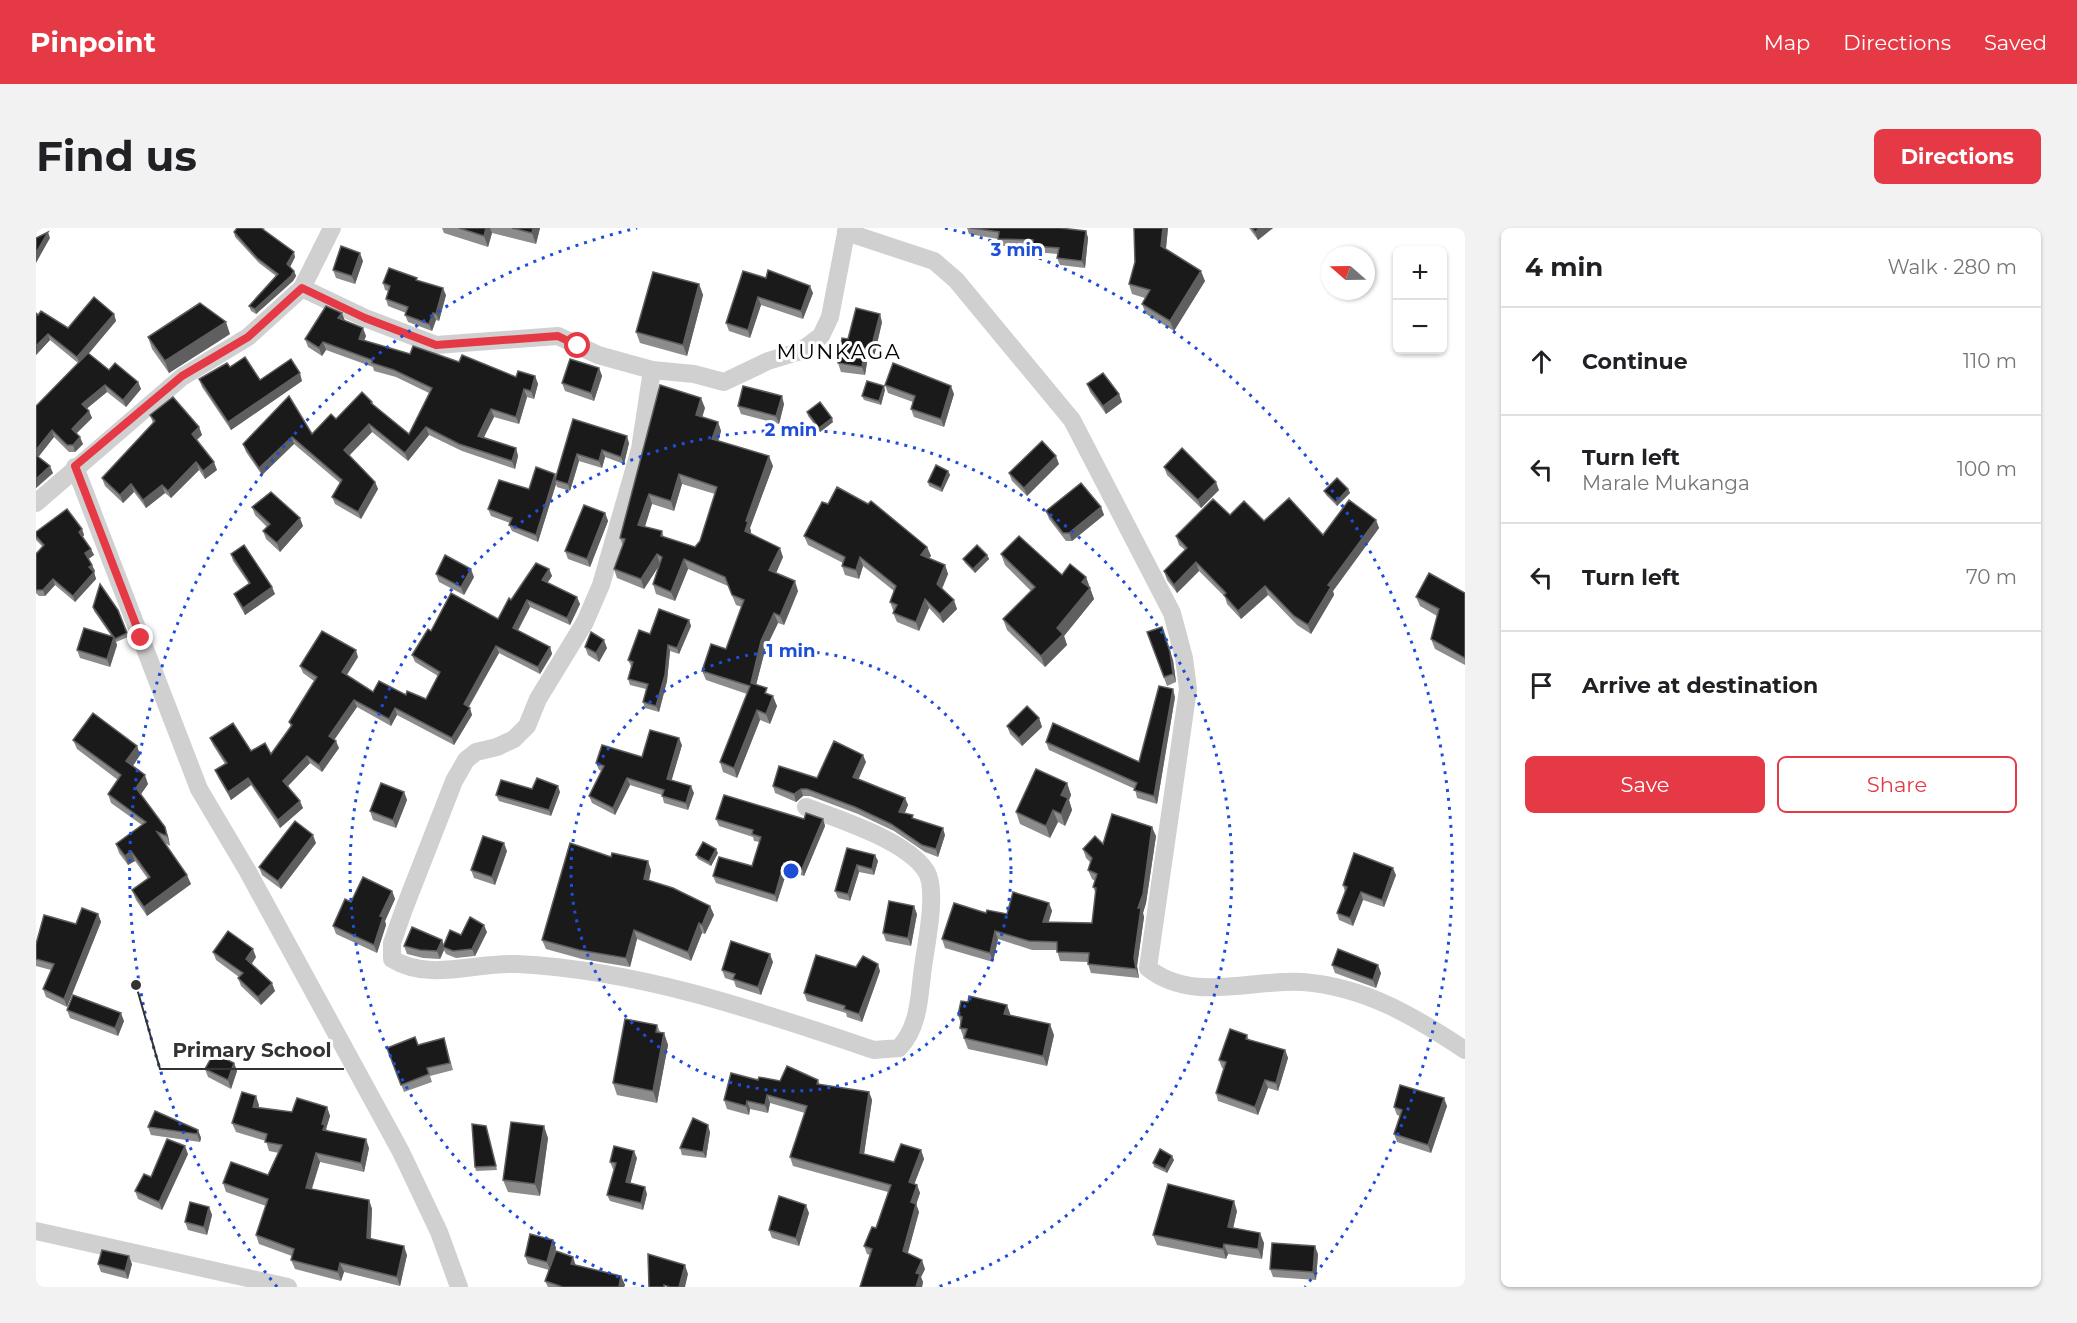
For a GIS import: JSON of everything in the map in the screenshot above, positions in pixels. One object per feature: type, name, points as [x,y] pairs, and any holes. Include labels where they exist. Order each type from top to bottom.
[{"type":"street","points":[[36,503],[75,466],[182,376],[248,337],[302,288],[333,228]]},
{"type":"street","points":[[302,288],[365,318],[436,345],[558,336],[598,355],[652,370],[694,374],[724,382],[768,361],[801,351],[821,336],[830,317],[846,230],[934,261],[956,280],[1072,420],[1172,613],[1184,657],[1188,689],[1148,968],[1163,981],[1190,987],[1303,982],[1369,995],[1414,1016],[1465,1050]]},
{"type":"street","points":[[652,370],[640,449],[604,575],[589,612],[538,699],[527,726],[514,739],[497,747],[476,752],[466,760],[458,774],[392,943],[392,959],[420,971],[516,964],[605,975],[725,1000],[874,1050],[899,1048],[914,1026],[932,910],[927,872],[909,854],[868,830],[806,807]]},
{"type":"street","points":[[75,466],[199,789],[247,870],[401,1152],[439,1233],[459,1287]]},
{"type":"street","points":[[36,1231],[288,1287]]},
{"type":"building","points":[[237,228],[261,228],[294,252],[287,264],[294,271],[291,276],[255,309],[249,306],[278,274],[257,258],[234,232]]},
{"type":"building","points":[[459,228],[486,228],[484,236]]},
{"type":"building","points":[[512,228],[533,228],[532,233]]},
{"type":"building","points":[[970,228],[1060,228],[1086,231],[1082,261],[1057,258],[1059,248],[1033,246],[1033,240],[998,239],[999,232]]},
{"type":"building","points":[[1134,228],[1163,228],[1161,246],[1201,271],[1170,321],[1142,304],[1150,290],[1129,284],[1135,262]]},
{"type":"building","points":[[48,232],[36,253],[36,238]]},
{"type":"building","points":[[341,246],[360,253],[352,276],[333,270]]},
{"type":"building","points":[[389,268],[417,278],[416,280],[443,288],[436,314],[433,313],[429,324],[405,315],[408,307],[386,299],[390,286],[383,283]]},
{"type":"building","points":[[768,270],[810,286],[801,311],[758,297],[748,330],[726,323],[743,271],[766,278]]},
{"type":"building","points":[[653,272],[699,284],[683,345],[636,332]]},
{"type":"building","points":[[94,297],[114,314],[77,357],[48,334],[36,346],[36,313],[38,315],[41,311],[68,328]]},
{"type":"building","points":[[200,303],[226,322],[165,361],[148,337]]},
{"type":"building","points":[[326,306],[342,313],[338,318],[363,328],[359,339],[410,354],[413,346],[459,362],[462,355],[516,377],[518,371],[535,376],[531,391],[524,389],[516,417],[491,409],[478,436],[516,448],[512,461],[459,444],[426,427],[405,453],[369,424],[344,450],[375,482],[358,512],[332,497],[342,480],[292,437],[259,468],[243,444],[289,396],[312,434],[331,414],[336,419],[362,392],[371,403],[409,434],[432,388],[394,370],[372,363],[372,360],[323,342],[319,348],[305,339]]},
{"type":"building","points":[[856,308],[880,314],[871,349],[865,348],[862,367],[838,363],[842,338],[848,339]]},
{"type":"building","points":[[88,353],[109,370],[115,363],[138,382],[123,400],[105,385],[82,404],[89,411],[72,429],[80,437],[73,445],[67,445],[52,430],[36,450],[36,406]]},
{"type":"building","points":[[245,357],[260,380],[291,359],[300,373],[228,422],[199,379],[227,363],[230,367]]},
{"type":"building","points":[[570,359],[599,368],[591,393],[562,383]]},
{"type":"building","points":[[893,363],[951,386],[941,419],[911,409],[915,396],[885,385]]},
{"type":"building","points":[[1103,373],[1119,394],[1103,406],[1087,384]]},
{"type":"building","points":[[867,381],[884,386],[879,401],[862,396]]},
{"type":"building","points":[[660,385],[701,398],[696,415],[718,422],[712,439],[769,456],[746,521],[748,522],[745,531],[780,548],[769,570],[795,581],[780,616],[774,613],[761,641],[751,683],[767,688],[765,693],[773,696],[766,714],[757,710],[734,768],[720,762],[750,686],[702,671],[711,644],[726,649],[744,600],[732,595],[725,577],[684,559],[671,592],[653,584],[662,557],[657,554],[641,579],[614,569],[625,539],[620,538]],"holes":[[[679,474],[717,487],[700,541],[695,547],[661,536],[662,531],[638,525],[649,494],[671,501]]]},
{"type":"building","points":[[743,386],[782,396],[776,416],[738,406]]},
{"type":"building","points":[[173,397],[199,427],[192,434],[214,462],[203,471],[196,462],[168,491],[162,485],[143,500],[131,484],[120,495],[102,478],[155,421],[150,415]]},
{"type":"building","points":[[820,402],[832,418],[819,428],[807,412]]},
{"type":"building","points":[[573,419],[627,436],[621,457],[602,450],[599,461],[577,454],[568,484],[555,480]]},
{"type":"building","points":[[1042,441],[1056,456],[1024,488],[1009,473]]},
{"type":"building","points":[[1182,448],[1216,482],[1198,500],[1164,467]]},
{"type":"building","points":[[36,455],[50,466],[36,479]]},
{"type":"building","points":[[936,465],[948,471],[941,488],[928,482]]},
{"type":"building","points":[[536,467],[555,474],[536,535],[509,525],[512,518],[488,509],[499,480],[529,489]]},
{"type":"building","points":[[1337,478],[1348,489],[1336,502],[1324,491]]},
{"type":"building","points":[[1081,483],[1101,507],[1069,533],[1063,533],[1046,511]]},
{"type":"building","points":[[837,487],[868,504],[871,501],[927,547],[921,555],[945,565],[937,584],[954,600],[940,614],[925,599],[916,622],[893,613],[897,605],[890,602],[896,586],[860,557],[856,570],[842,566],[845,557],[804,536],[822,502],[828,504]]},
{"type":"building","points":[[271,492],[300,518],[277,543],[263,531],[270,524],[252,507]]},
{"type":"building","points":[[1289,498],[1323,535],[1349,500],[1376,520],[1328,585],[1331,587],[1308,625],[1294,616],[1265,586],[1238,611],[1224,595],[1226,593],[1196,562],[1174,585],[1164,571],[1187,548],[1176,536],[1213,499],[1230,515],[1244,501],[1264,521]]},
{"type":"building","points":[[584,505],[605,513],[587,559],[565,551]]},
{"type":"building","points":[[67,509],[82,529],[79,532],[91,549],[85,553],[92,565],[89,567],[94,572],[73,596],[53,579],[43,590],[36,589],[36,554],[44,545],[36,536],[36,532]]},
{"type":"building","points":[[1019,536],[1062,575],[1070,564],[1086,577],[1082,582],[1090,588],[1057,628],[1063,634],[1041,656],[1003,619],[1035,587],[1001,554]]},
{"type":"building","points":[[244,545],[272,587],[243,608],[234,594],[250,583],[231,554]]},
{"type":"building","points":[[977,545],[987,555],[973,569],[963,559]]},
{"type":"building","points":[[445,555],[471,569],[461,587],[436,574]]},
{"type":"building","points":[[536,563],[549,569],[542,580],[577,597],[567,618],[527,600],[513,628],[550,647],[538,667],[496,646],[464,704],[470,708],[452,738],[395,708],[389,719],[354,700],[329,736],[336,741],[319,765],[307,756],[283,781],[300,801],[278,820],[248,778],[228,792],[215,770],[227,763],[210,738],[233,723],[251,751],[265,743],[271,754],[292,725],[289,722],[317,677],[300,666],[322,631],[356,650],[342,672],[373,692],[379,681],[406,695],[407,691],[426,699],[440,672],[412,655],[428,629],[431,631],[451,593],[498,619],[509,598],[511,600]]},
{"type":"building","points":[[1429,573],[1465,593],[1465,658],[1431,639],[1439,609],[1416,597]]},
{"type":"building","points":[[100,584],[118,610],[127,633],[115,639],[93,607]]},
{"type":"building","points":[[659,609],[689,620],[677,648],[668,645],[665,675],[656,706],[643,702],[648,684],[628,679],[633,662],[628,660],[639,630],[650,634]]},
{"type":"building","points":[[1162,627],[1170,652],[1173,674],[1164,677],[1147,632]]},
{"type":"building","points":[[84,628],[114,637],[107,659],[77,650]]},
{"type":"building","points":[[591,632],[604,640],[596,653],[585,647]]},
{"type":"building","points":[[1159,686],[1173,689],[1154,796],[1134,790],[1137,783],[1046,742],[1053,723],[1139,762]]},
{"type":"building","points":[[1027,706],[1039,718],[1019,738],[1007,726]]},
{"type":"building","points":[[93,713],[137,746],[126,761],[145,775],[136,788],[165,827],[167,836],[157,832],[187,875],[144,907],[132,890],[150,877],[131,851],[125,856],[116,844],[146,822],[108,794],[121,775],[73,740]]},
{"type":"building","points":[[650,730],[679,738],[667,779],[691,786],[686,803],[662,796],[664,790],[627,778],[613,808],[589,796],[604,766],[596,763],[602,745],[642,757]]},
{"type":"building","points":[[834,741],[863,755],[853,777],[905,798],[899,812],[913,815],[912,818],[943,828],[936,849],[922,845],[891,824],[855,807],[807,789],[801,789],[794,794],[773,786],[779,766],[817,778]]},
{"type":"building","points":[[1036,769],[1067,783],[1061,795],[1068,798],[1061,814],[1053,810],[1046,826],[1016,812]]},
{"type":"building","points":[[537,778],[558,786],[549,810],[496,795],[501,780],[532,789]]},
{"type":"building","points":[[381,783],[404,792],[393,820],[370,811]]},
{"type":"building","points":[[724,795],[804,819],[806,813],[823,819],[802,869],[784,863],[775,895],[713,876],[719,857],[752,866],[761,837],[752,834],[753,830],[716,819]]},
{"type":"building","points":[[1112,814],[1152,827],[1143,894],[1138,908],[1141,908],[1134,958],[1136,969],[1088,964],[1089,953],[1057,952],[1057,942],[1029,941],[995,931],[990,953],[942,939],[954,903],[986,913],[987,910],[1007,914],[1013,892],[1049,903],[1043,922],[1092,923],[1096,888],[1093,887],[1097,874],[1088,870],[1092,858],[1083,849],[1095,836],[1103,844]]},
{"type":"building","points":[[295,821],[313,835],[278,881],[259,867]]},
{"type":"building","points":[[483,836],[504,843],[492,877],[471,870]]},
{"type":"building","points":[[703,842],[716,849],[709,862],[696,855]]},
{"type":"building","points":[[570,843],[611,857],[612,853],[648,861],[644,879],[673,888],[710,906],[702,925],[699,923],[688,952],[634,930],[626,958],[579,950],[542,940]]},
{"type":"building","points":[[847,848],[875,855],[872,869],[857,865],[848,894],[835,891]]},
{"type":"building","points":[[1354,853],[1393,868],[1382,900],[1361,892],[1350,918],[1337,913],[1347,887],[1343,885]]},
{"type":"building","points":[[363,877],[392,891],[380,916],[383,917],[374,945],[333,926],[345,899],[351,902]]},
{"type":"building","points":[[889,901],[914,906],[908,938],[883,933]]},
{"type":"building","points":[[82,908],[98,914],[64,999],[43,989],[54,964],[36,959],[36,944],[44,915],[76,924]]},
{"type":"building","points":[[470,917],[484,925],[472,949],[453,951],[443,947],[450,930],[461,935]]},
{"type":"building","points":[[412,927],[442,940],[437,951],[404,946]]},
{"type":"building","points":[[228,931],[253,949],[246,959],[272,983],[258,997],[238,978],[243,973],[213,952]]},
{"type":"building","points":[[731,941],[770,954],[758,987],[733,979],[735,974],[722,970]]},
{"type":"building","points":[[1338,949],[1378,965],[1373,980],[1332,965]]},
{"type":"building","points":[[816,955],[856,967],[863,956],[878,964],[859,1014],[844,1009],[845,1006],[804,993]]},
{"type":"building","points":[[73,995],[121,1013],[115,1028],[67,1010]]},
{"type":"building","points":[[969,996],[1007,1005],[1004,1014],[1050,1024],[1043,1056],[964,1038],[967,1029],[960,1028],[962,1017],[958,1015],[961,1001],[968,1002]]},
{"type":"building","points":[[625,1019],[657,1025],[656,1032],[664,1033],[653,1091],[613,1083]]},
{"type":"building","points":[[1230,1029],[1247,1035],[1246,1039],[1285,1050],[1276,1083],[1265,1080],[1255,1107],[1216,1093],[1226,1062],[1219,1060]]},
{"type":"building","points":[[415,1037],[418,1045],[444,1038],[450,1063],[427,1068],[429,1074],[401,1085],[387,1048]]},
{"type":"building","points":[[214,1053],[234,1063],[228,1080],[205,1069]]},
{"type":"building","points":[[787,1066],[818,1080],[817,1084],[869,1092],[860,1153],[894,1162],[901,1144],[921,1150],[909,1182],[917,1185],[911,1202],[916,1204],[903,1251],[922,1260],[916,1273],[920,1274],[916,1287],[860,1287],[872,1249],[864,1246],[872,1227],[876,1228],[891,1185],[790,1157],[807,1106],[767,1095],[765,1105],[747,1101],[746,1106],[724,1100],[731,1073],[758,1080],[759,1077],[780,1081]]},
{"type":"building","points":[[1400,1085],[1444,1098],[1428,1145],[1394,1134],[1402,1110],[1394,1107]]},
{"type":"building","points":[[242,1092],[256,1096],[253,1107],[292,1112],[297,1098],[327,1107],[322,1124],[325,1125],[323,1130],[366,1139],[361,1163],[316,1153],[306,1188],[369,1200],[367,1238],[404,1246],[397,1277],[340,1263],[338,1272],[291,1260],[294,1249],[256,1235],[268,1199],[223,1183],[231,1162],[268,1175],[282,1145],[265,1142],[267,1134],[232,1123]]},
{"type":"building","points":[[155,1111],[198,1130],[197,1134],[148,1127]]},
{"type":"building","points":[[693,1118],[708,1125],[703,1152],[680,1148]]},
{"type":"building","points":[[511,1122],[544,1126],[535,1184],[503,1180]]},
{"type":"building","points":[[472,1124],[486,1126],[496,1166],[475,1167]]},
{"type":"building","points":[[167,1139],[185,1146],[159,1202],[135,1191],[144,1174],[151,1177]]},
{"type":"building","points":[[614,1146],[634,1151],[626,1182],[645,1187],[641,1203],[607,1195],[616,1163],[610,1162]]},
{"type":"building","points":[[1160,1149],[1172,1156],[1165,1169],[1153,1163]]},
{"type":"building","points":[[1168,1184],[1234,1201],[1228,1227],[1260,1233],[1258,1249],[1224,1244],[1223,1249],[1153,1235]]},
{"type":"building","points":[[779,1196],[806,1205],[796,1238],[769,1230]]},
{"type":"building","points":[[190,1202],[209,1207],[204,1227],[185,1222]]},
{"type":"building","points":[[530,1234],[553,1240],[547,1262],[525,1256]]},
{"type":"building","points":[[1272,1243],[1315,1246],[1313,1272],[1270,1269]]},
{"type":"building","points":[[102,1250],[129,1256],[125,1271],[98,1264]]},
{"type":"building","points":[[556,1251],[573,1257],[571,1264],[621,1276],[619,1287],[563,1287],[545,1281]]},
{"type":"building","points":[[648,1254],[685,1265],[679,1287],[664,1285],[664,1287],[649,1287]]},
{"type":"place","name":"Primary School","points":[[136,985]]},
{"type":"district","name":"MUNKAGA","points":[[839,351]]},
{"type":"route","points":[[141,638],[75,466],[182,376],[248,337],[302,288],[365,318],[436,345],[558,336],[578,346]]}]
